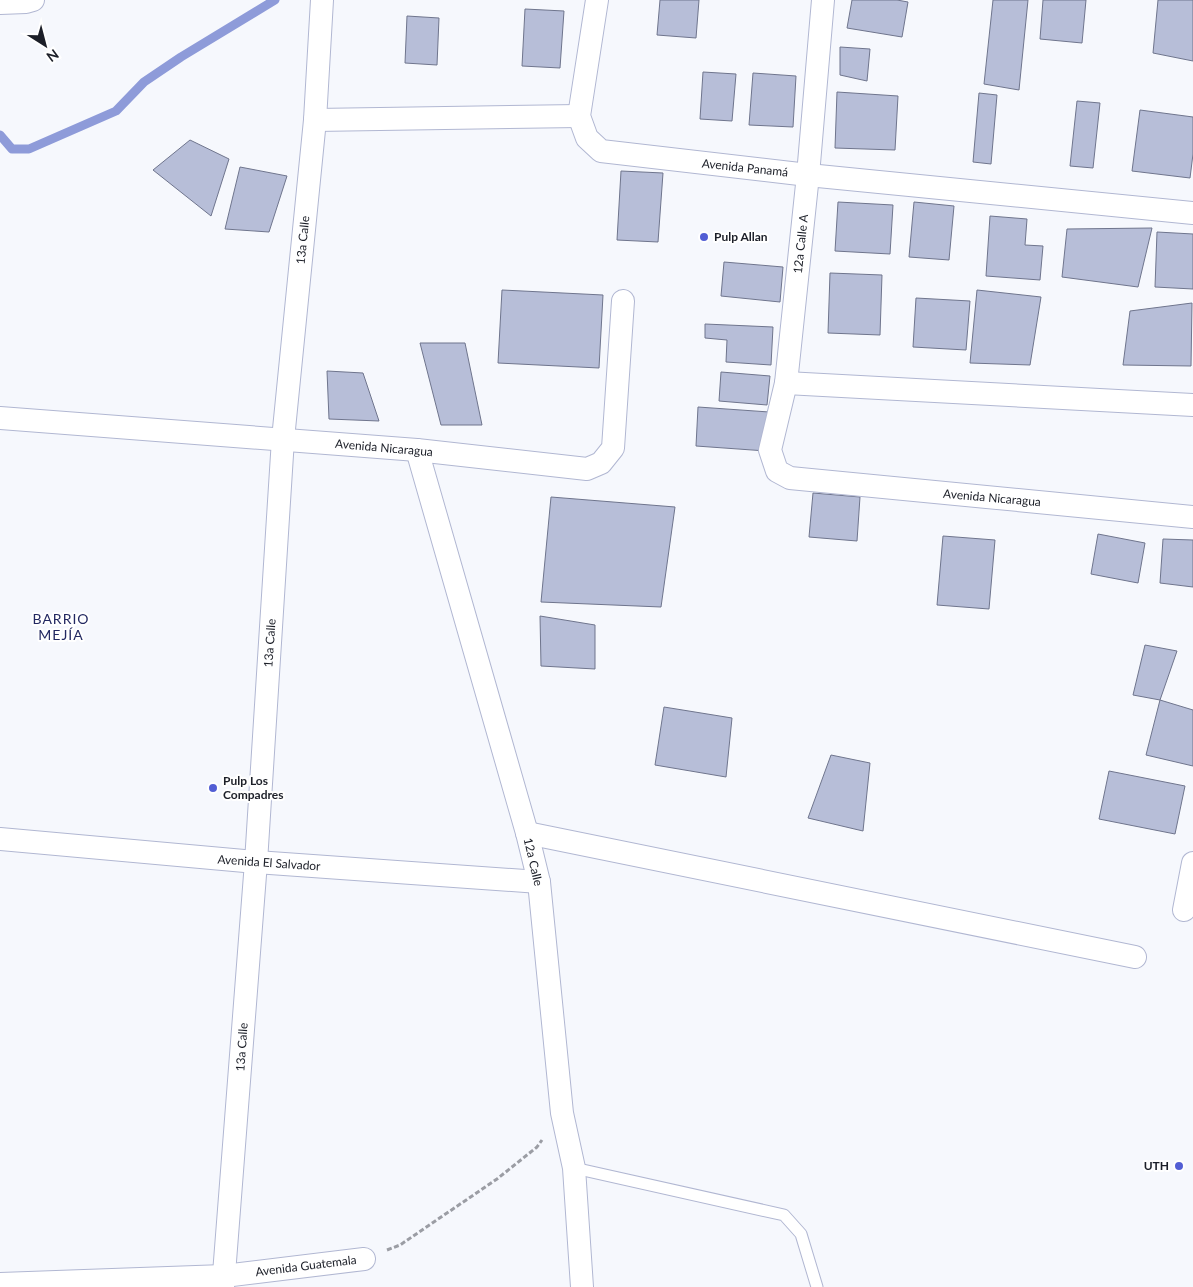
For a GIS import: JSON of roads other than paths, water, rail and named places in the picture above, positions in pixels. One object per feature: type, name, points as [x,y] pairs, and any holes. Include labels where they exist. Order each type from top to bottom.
[{"type":"street","points":[[0,3],[33,0]]},
{"type":"street","name":"13a Calle","points":[[223,1282],[256,862],[283,439],[315,120],[322,0]]},
{"type":"street","points":[[315,120],[579,116],[597,0]]},
{"type":"street","name":"12a Calle A","points":[[790,478],[777,471],[770,450],[786,383],[808,175],[823,0]]},
{"type":"street","name":"Avenida Panamá","points":[[579,116],[587,138],[601,151],[808,175],[1193,213]]},
{"type":"street","name":"Avenida Nicaragua","points":[[0,418],[417,450],[586,469],[602,463],[613,448],[623,301]]},
{"type":"street","points":[[786,383],[1193,405]]},
{"type":"street","name":"12a Calle","points":[[417,450],[539,882],[562,1113],[574,1168],[582,1287]]},
{"type":"street","name":"Avenida Nicaragua","points":[[790,478],[1193,517]]},
{"type":"street","points":[[526,834],[1135,957]]},
{"type":"street","name":"Avenida El Salvador","points":[[0,839],[256,862],[539,882]]},
{"type":"street","points":[[1184,910],[1193,863]]},
{"type":"street","name":"Avenida Guatemala","points":[[0,1284],[223,1282],[364,1259]]},
{"type":"lane","points":[[574,1168],[784,1215],[801,1234],[817,1287]]},
{"type":"waterway","points":[[0,135],[12,149],[29,149],[116,111],[144,82],[181,57],[275,0]]},
{"type":"place","name":"Pulp Allan","points":[[704,237]]},
{"type":"place","name":"Pulp Los Compadres","points":[[213,788]]},
{"type":"place","name":"UTH","points":[[1179,1166]]},
{"type":"district","name":"BARRIO MEJÍA","points":[[61,628]]}]
